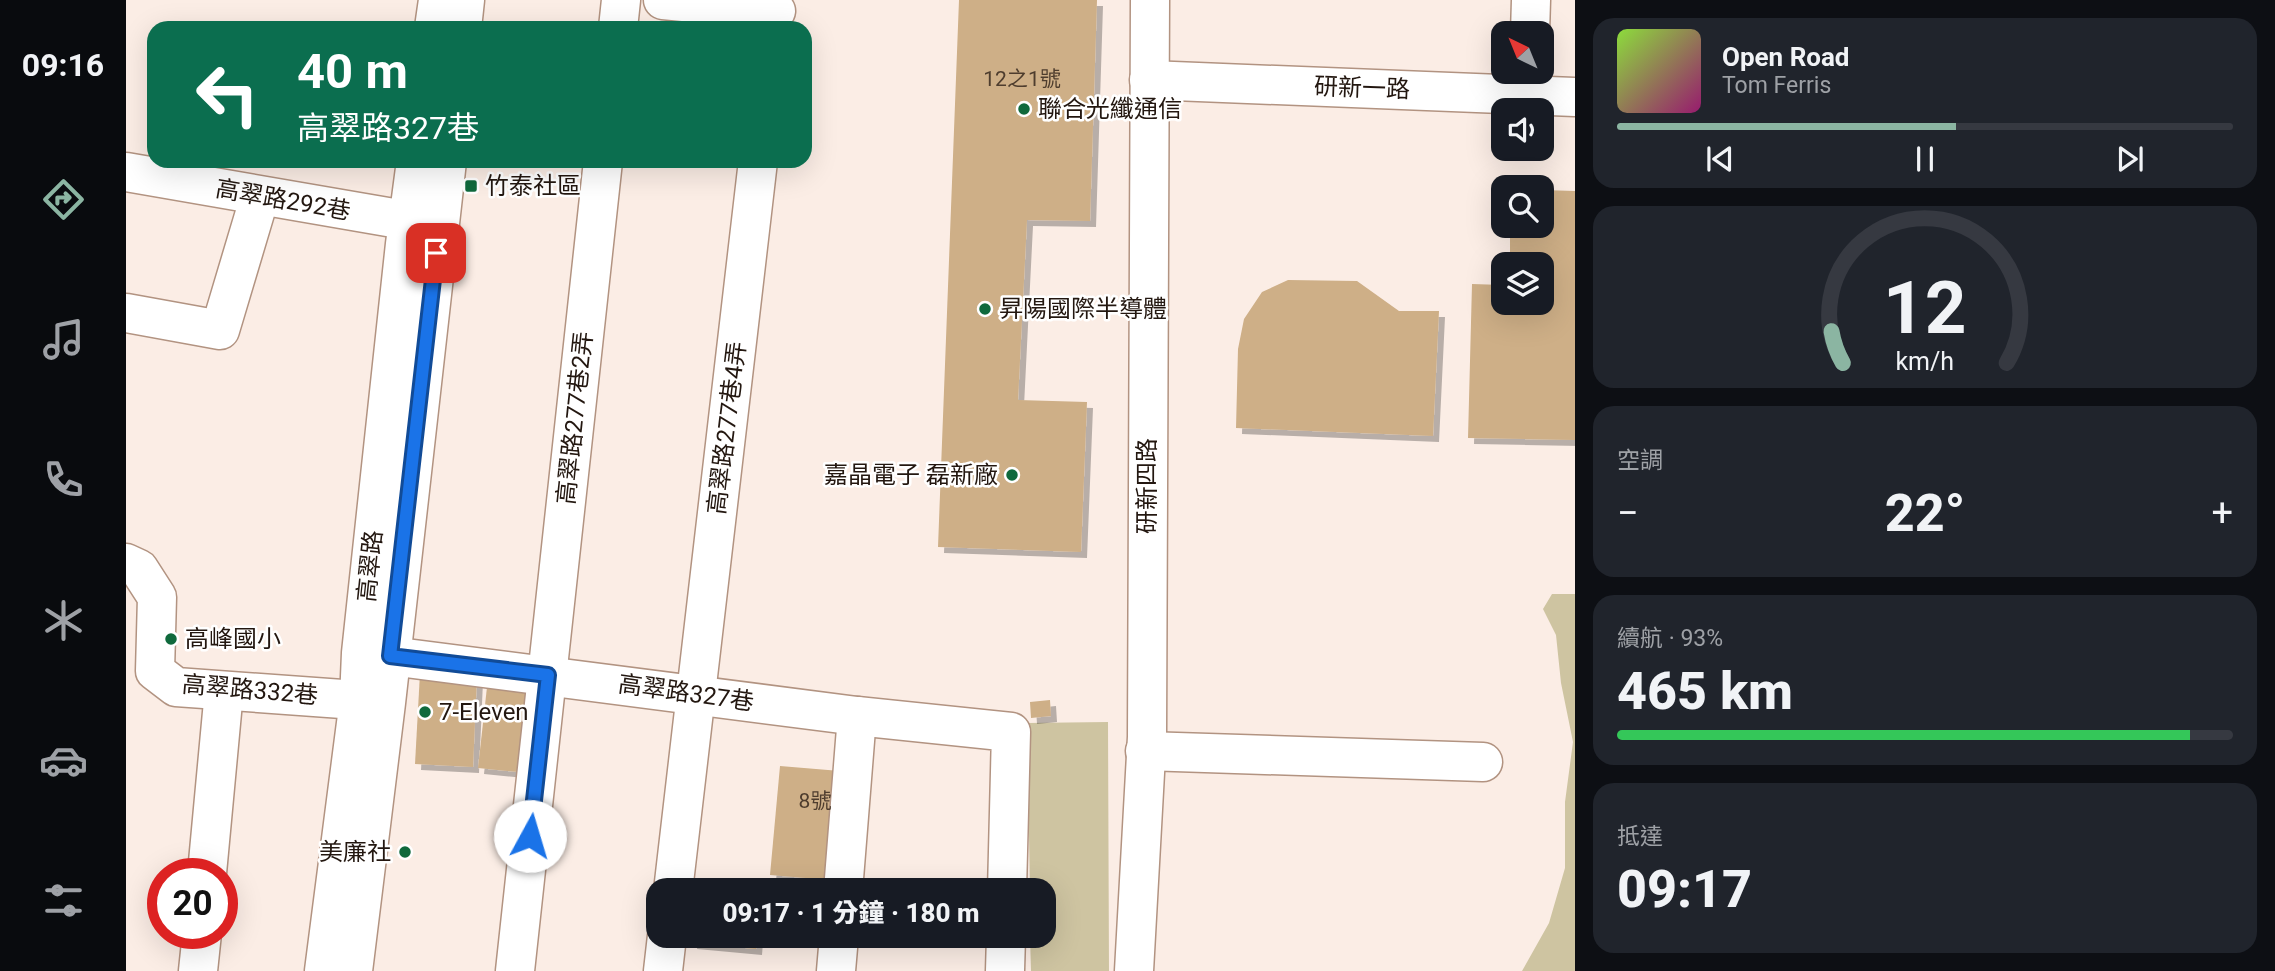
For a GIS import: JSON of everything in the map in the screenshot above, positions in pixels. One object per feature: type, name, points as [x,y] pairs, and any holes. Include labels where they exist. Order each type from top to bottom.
[{"type":"street","points":[[435,21],[438,0]]},
{"type":"street","points":[[463,21],[465,0]]},
{"type":"street","points":[[619,21],[621,0]]},
{"type":"street","points":[[663,0],[775,13]]},
{"type":"street","name":"研新四路","points":[[1134,971],[1145,751],[1150,0]]},
{"type":"street","points":[[1530,21],[1531,0]]},
{"type":"street","name":"研新一路","points":[[1149,80],[1491,83]]},
{"type":"street","name":"研新一路","points":[[1532,84],[1575,97]]},
{"type":"street","name":"高翠路","points":[[353,971],[376,654],[424,224],[417,168]]},
{"type":"street","name":"高翠路","points":[[424,224],[444,168]]},
{"type":"street","name":"高翠路277巷2弄","points":[[515,971],[602,168]]},
{"type":"street","name":"高翠路277巷4弄","points":[[675,878],[757,168]]},
{"type":"street","name":"高翠路292巷","points":[[126,172],[424,224]]},
{"type":"street","points":[[126,313],[220,330],[260,196]]},
{"type":"street","name":"高翠路332巷","points":[[126,563],[139,569],[157,597],[155,671],[176,687],[373,701]]},
{"type":"street","name":"高翠路327巷","points":[[376,654],[857,716],[1011,732],[1007,878]]},
{"type":"street","points":[[208,858],[224,691]]},
{"type":"street","name":"高翠路","points":[[324,971],[373,701]]},
{"type":"street","points":[[843,878],[857,716]]},
{"type":"street","points":[[1145,751],[1483,762]]},
{"type":"street","points":[[663,971],[666,948]]},
{"type":"street","points":[[836,971],[838,948]]},
{"type":"street","points":[[1005,971],[1006,948]]},
{"type":"street","points":[[198,971],[200,949]]},
{"type":"shaded area","points":[[1552,594],[1575,594],[1575,971],[1522,971],[1549,923],[1565,868],[1565,802],[1573,742],[1561,683],[1556,635],[1543,609]]},
{"type":"shaded area","points":[[1108,722],[1109,971],[1031,971],[1030,948],[1056,948],[1056,878],[1030,878],[1027,723]]},
{"type":"building","points":[[959,0],[1097,0],[1090,221],[1027,220],[1018,400],[1087,402],[1081,552],[938,547]]},
{"type":"building","points":[[1554,190],[1575,191],[1575,440],[1468,438],[1472,284],[1491,285],[1491,315],[1554,315],[1554,252],[1510,252],[1510,238],[1554,238]]},
{"type":"building","points":[[1288,280],[1357,281],[1399,311],[1439,311],[1433,436],[1236,428],[1238,349],[1244,319],[1262,292]]},
{"type":"building","points":[[420,673],[477,675],[473,767],[415,764]]},
{"type":"building","points":[[487,687],[538,692],[529,773],[478,768]]},
{"type":"building","points":[[1050,700],[1051,716],[1031,718],[1030,702]]},
{"type":"building","points":[[780,766],[840,771],[830,878],[770,875]]},
{"type":"place","name":"聯合光纖通信","points":[[1024,109]]},
{"type":"place","name":"竹泰社區","points":[[471,186]]},
{"type":"place","name":"昇陽國際半導體","points":[[985,309]]},
{"type":"place","name":"嘉晶電子 磊新廠","points":[[1012,475]]},
{"type":"place","name":"高峰國小","points":[[171,639]]},
{"type":"place","name":"7-Eleven","points":[[425,712]]},
{"type":"place","name":"美廉社","points":[[405,852]]},
{"type":"route","points":[[436,253],[390,656],[548,675],[530,836]]}]
